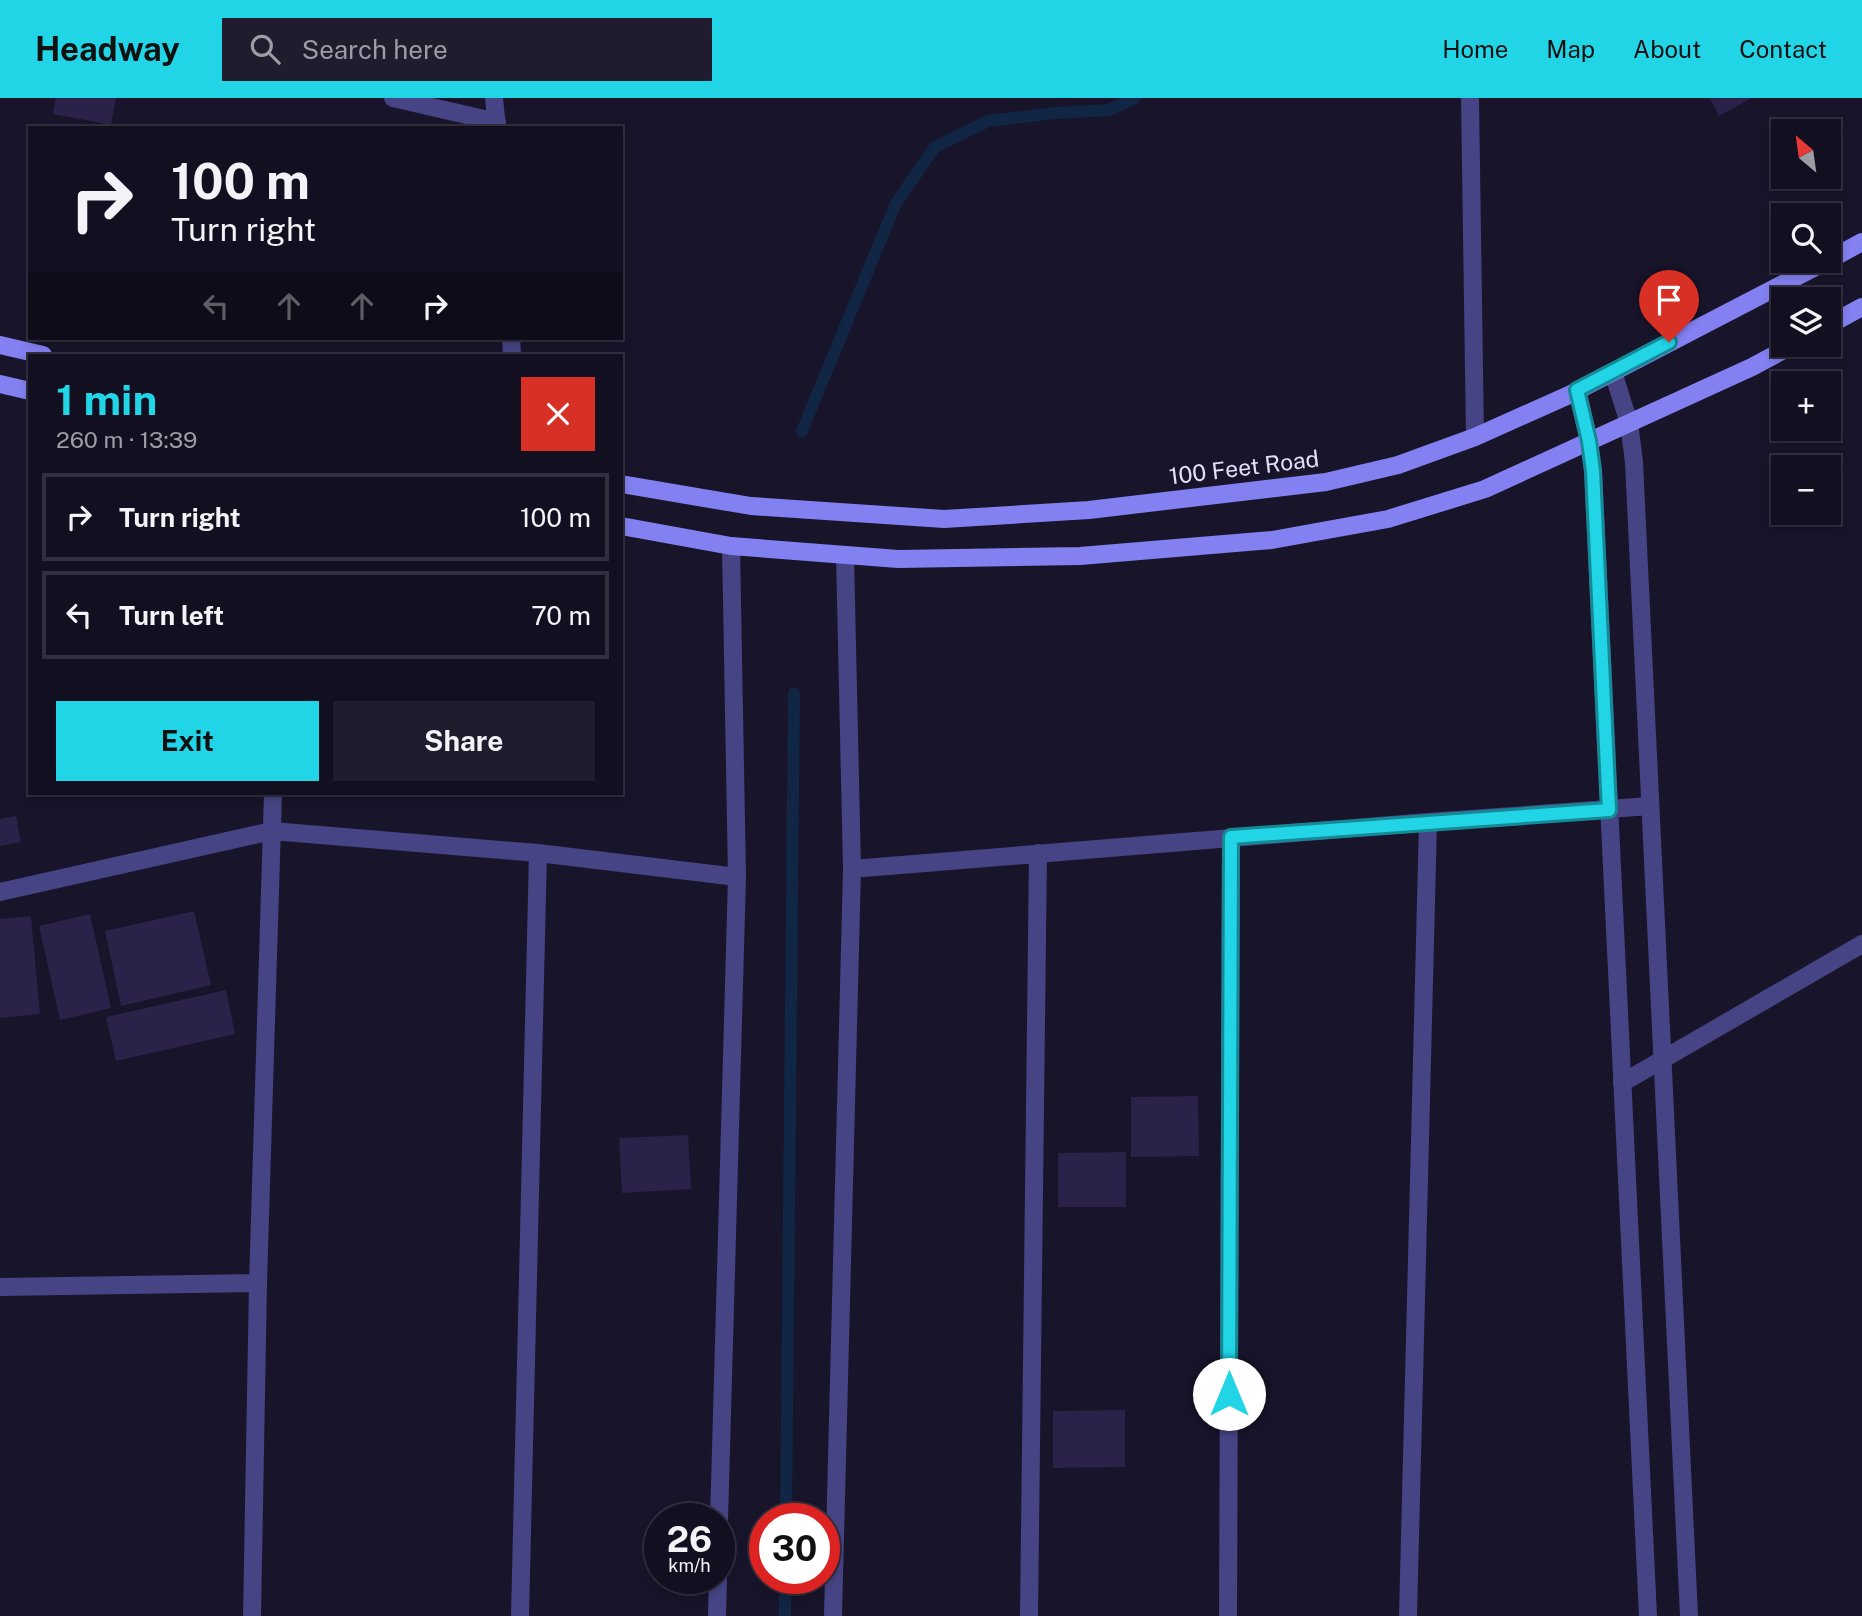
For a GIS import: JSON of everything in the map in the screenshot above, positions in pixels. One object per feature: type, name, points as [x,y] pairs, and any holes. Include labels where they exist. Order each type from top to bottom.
[{"type":"main road","name":"100 Feet Road","points":[[1841,253],[1862,242]]},
{"type":"main road","name":"100 Feet Road","points":[[623,484],[751,506],[944,519],[1089,510],[1326,482],[1398,465],[1475,438],[1613,372],[1803,273]]},
{"type":"main road","points":[[1841,320],[1861,312]]},
{"type":"main road","points":[[0,345],[39,354]]},
{"type":"main road","points":[[623,526],[731,546],[898,559],[1080,556],[1272,540],[1388,519],[1485,489],[1771,357]]},
{"type":"main road","points":[[0,384],[28,391]]},
{"type":"street","points":[[393,98],[497,125],[494,98]]},
{"type":"street","points":[[1470,98],[1475,438]]},
{"type":"street","points":[[1613,372],[1629,423],[1634,463],[1689,1616]]},
{"type":"street","points":[[1577,390],[1593,471],[1648,1616]]},
{"type":"street","points":[[720,1503],[737,877],[731,546]]},
{"type":"street","points":[[832,1616],[852,869],[845,555]]},
{"type":"street","points":[[252,1616],[258,1283],[273,795]]},
{"type":"street","points":[[852,869],[1650,806]]},
{"type":"street","points":[[1408,1616],[1428,822]]},
{"type":"street","points":[[0,892],[272,831],[538,853],[737,877]]},
{"type":"street","points":[[1228,1616],[1231,837]]},
{"type":"street","points":[[520,1616],[538,853]]},
{"type":"street","points":[[1029,1616],[1038,853]]},
{"type":"street","points":[[1622,1083],[1862,944]]},
{"type":"street","points":[[0,1287],[258,1283]]},
{"type":"street","points":[[717,1616],[718,1594]]},
{"type":"building","points":[[56,98],[116,98],[111,125],[53,114]]},
{"type":"building","points":[[1710,98],[1752,98],[1719,116]]},
{"type":"building","points":[[16,816],[21,842],[0,846],[0,819]]},
{"type":"building","points":[[194,911],[211,985],[121,1006],[105,931]]},
{"type":"building","points":[[90,914],[111,1008],[60,1020],[39,926]]},
{"type":"building","points":[[31,916],[40,1014],[0,1018],[0,919]]},
{"type":"building","points":[[226,990],[235,1034],[116,1061],[106,1017]]},
{"type":"building","points":[[1198,1096],[1199,1156],[1131,1157],[1131,1097]]},
{"type":"building","points":[[688,1135],[691,1189],[622,1193],[619,1138]]},
{"type":"building","points":[[1126,1152],[1126,1207],[1058,1207],[1058,1153]]},
{"type":"building","points":[[1125,1410],[1125,1467],[1053,1468],[1053,1411]]},
{"type":"waterway","points":[[802,431],[896,203],[935,147],[988,121],[1109,110],[1135,98]]},
{"type":"waterway","points":[[786,1503],[794,693]]},
{"type":"waterway","points":[[785,1594],[785,1616]]},
{"type":"route","points":[[1229,1394],[1231,837],[1609,810],[1593,471],[1577,390],[1669,342]]}]
